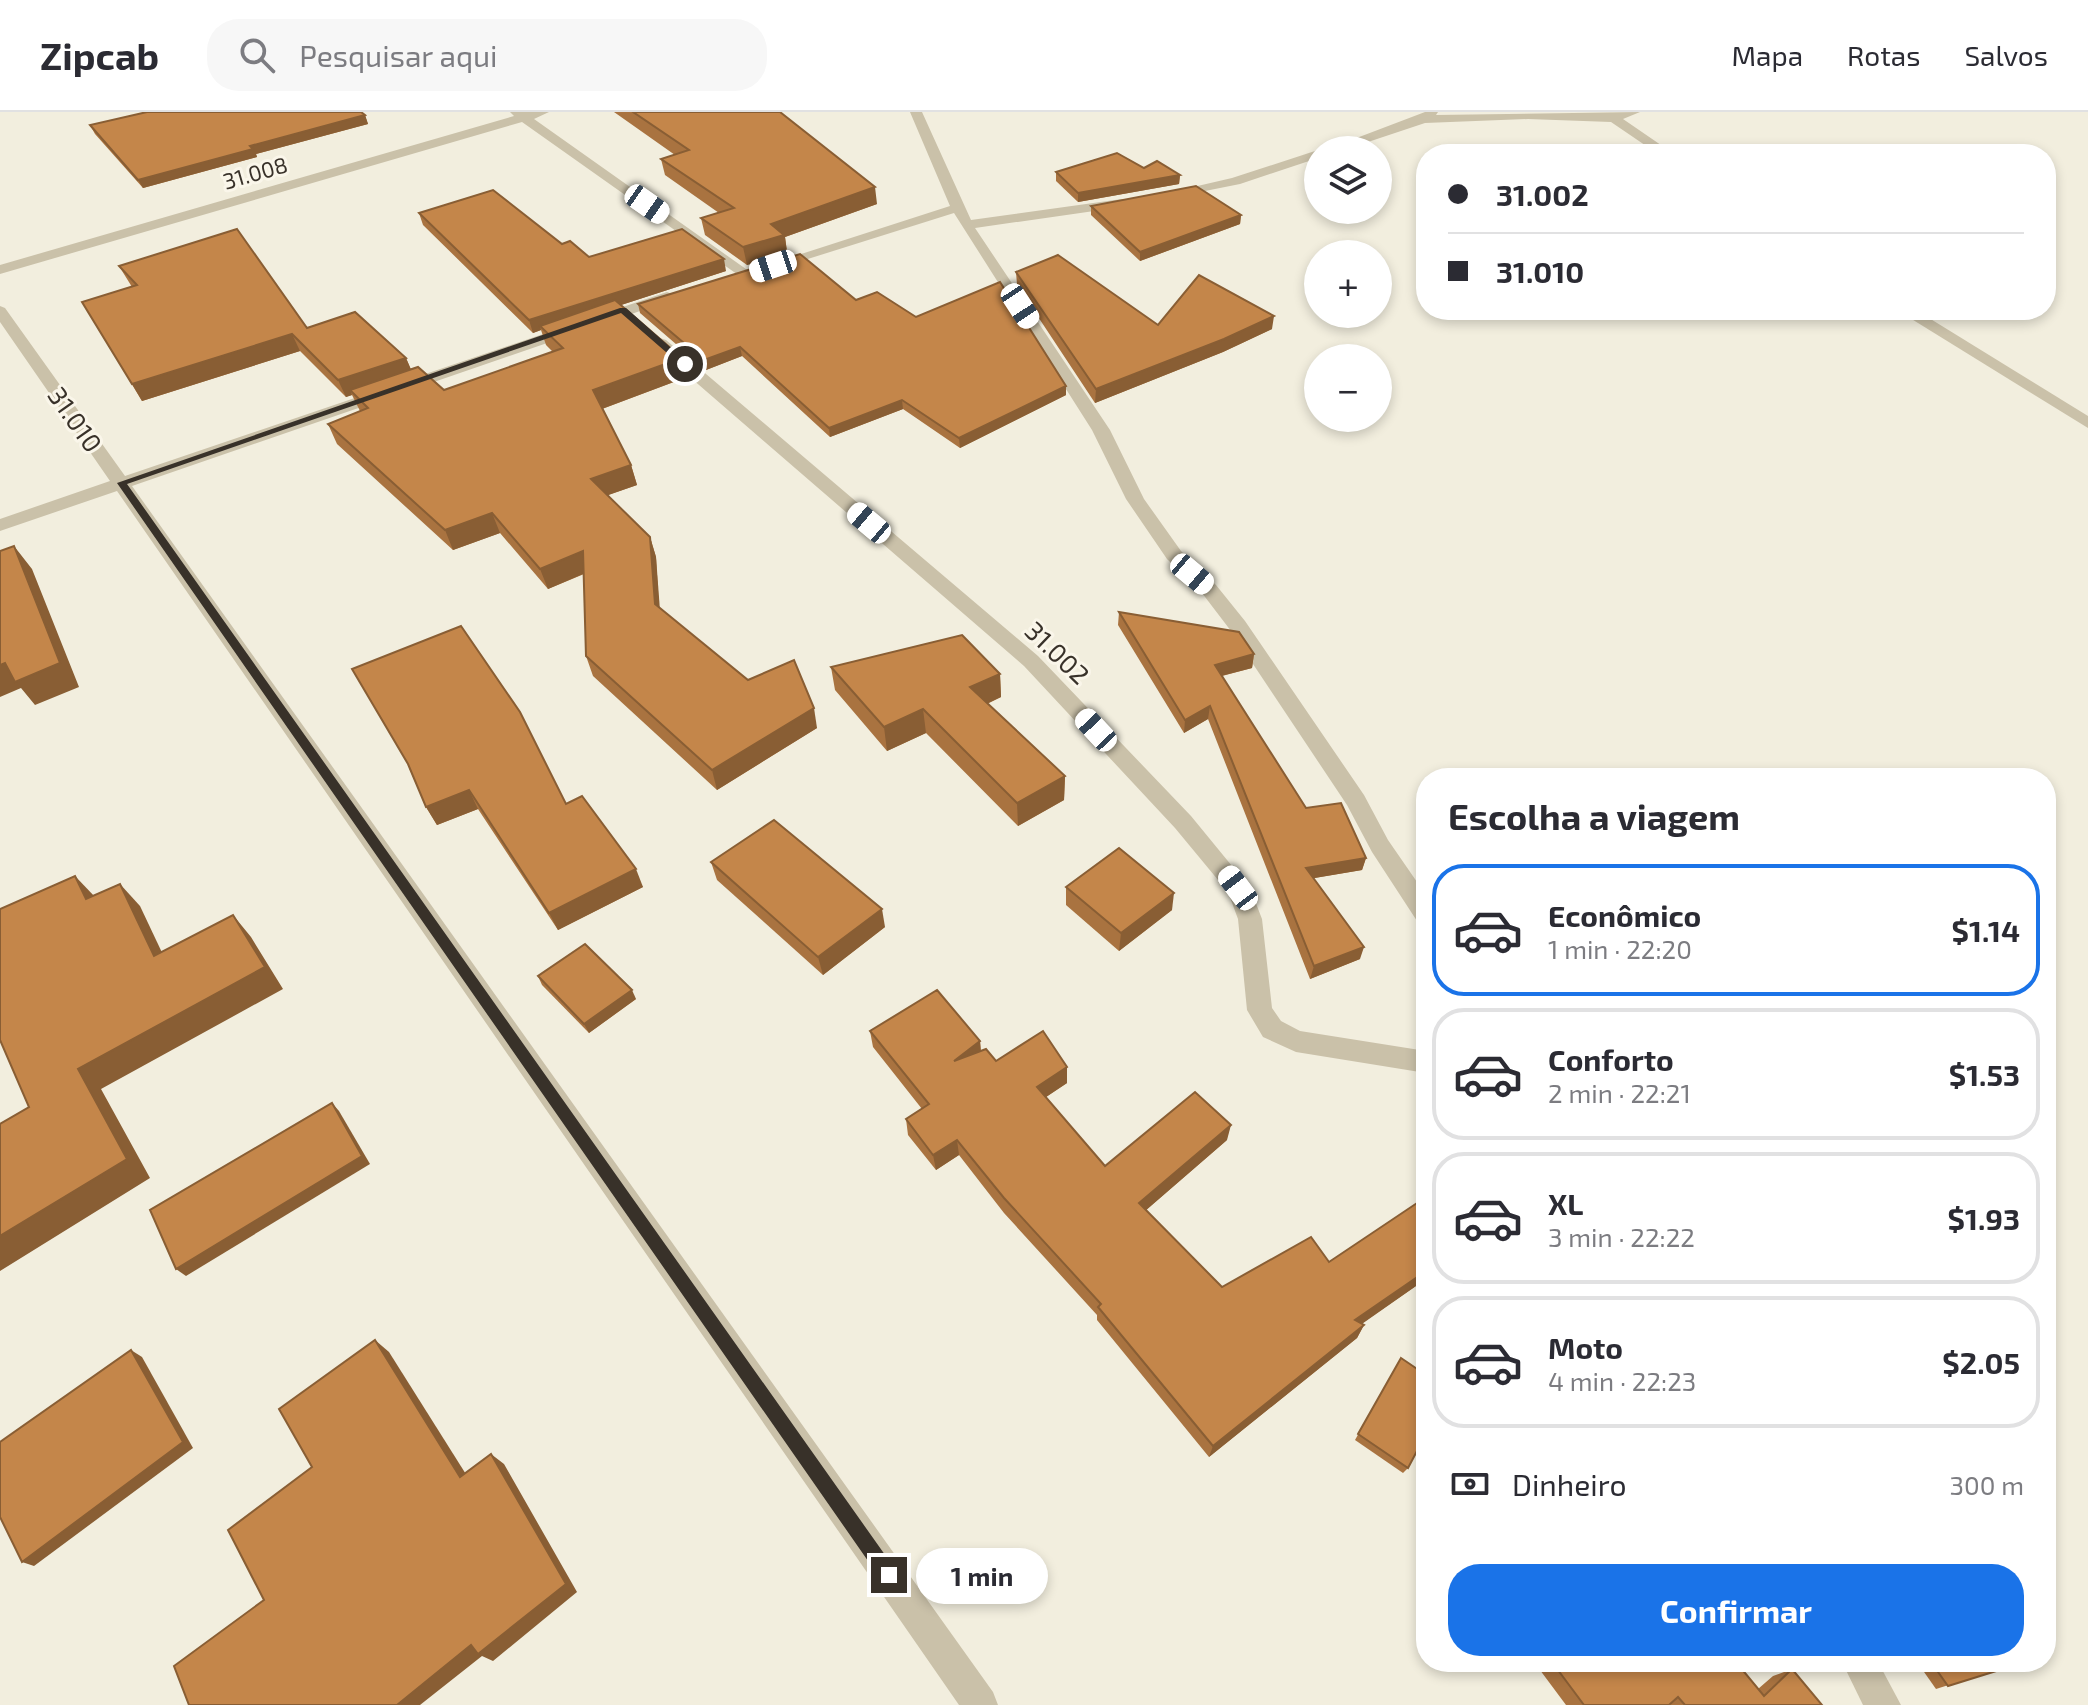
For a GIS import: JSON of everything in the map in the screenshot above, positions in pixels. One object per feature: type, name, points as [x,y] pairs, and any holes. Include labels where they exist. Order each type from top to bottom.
[{"type":"street","name":"31.008","points":[[0,270],[519,114],[543,112]]},
{"type":"street","points":[[916,112],[966,225],[1101,430],[1135,499],[1174,555],[1209,589],[1238,626],[1356,801],[1380,846],[1416,899]]},
{"type":"street","points":[[1370,136],[1428,115],[1608,115],[1634,112]]},
{"type":"street","points":[[519,114],[739,276],[960,207]]},
{"type":"street","points":[[1608,115],[1652,144]]},
{"type":"street","points":[[1160,196],[1235,181],[1304,159]]},
{"type":"street","points":[[966,225],[1130,202]]},
{"type":"street","points":[[0,525],[677,294]]},
{"type":"street","name":"31.002","points":[[623,310],[1031,661],[1183,822],[1238,888],[1250,919],[1260,1010],[1272,1029],[1296,1041],[1416,1060]]},
{"type":"street","name":"31.010","points":[[0,311],[980,1705]]},
{"type":"street","points":[[1922,320],[2080,413],[2088,423]]},
{"type":"street","points":[[1865,1672],[1883,1705]]},
{"type":"building","points":[[147,112],[361,112],[365,115],[138,180],[90,125]]},
{"type":"building","points":[[633,112],[780,112],[875,187],[771,224],[784,235],[743,247],[701,218],[734,208],[661,159],[689,150]]},
{"type":"building","points":[[1117,153],[1144,168],[1157,161],[1180,175],[1078,193],[1056,172]]},
{"type":"building","points":[[1196,186],[1241,215],[1140,252],[1091,206]]},
{"type":"building","points":[[493,190],[562,244],[570,241],[589,257],[682,229],[724,259],[529,320],[419,213]]},
{"type":"building","points":[[237,229],[307,328],[355,312],[406,358],[338,380],[292,334],[132,384],[82,302],[137,285],[119,266]]},
{"type":"building","points":[[800,254],[856,300],[877,292],[916,317],[1000,282],[1066,386],[959,438],[902,400],[829,428],[740,347],[704,360],[638,304]]},
{"type":"building","points":[[1058,255],[1158,325],[1199,275],[1274,316],[1096,389],[1016,272]]},
{"type":"building","points":[[615,300],[682,358],[593,390],[631,465],[591,479],[650,537],[655,604],[748,680],[794,660],[814,708],[712,770],[586,656],[583,551],[540,569],[492,513],[445,530],[328,424],[368,408],[350,390],[418,367],[444,390],[563,348],[540,326]]},
{"type":"building","points":[[14,546],[60,663],[15,682],[5,663],[0,665],[0,551]]},
{"type":"building","points":[[1119,612],[1239,632],[1254,654],[1215,665],[1306,808],[1341,803],[1366,858],[1306,868],[1364,947],[1314,966],[1210,706],[1185,720]]},
{"type":"building","points":[[461,626],[520,712],[566,804],[582,796],[636,869],[549,913],[469,790],[426,807],[408,764],[352,669]]},
{"type":"building","points":[[962,635],[1000,674],[970,687],[1065,776],[1017,803],[923,709],[884,727],[831,667]]},
{"type":"building","points":[[774,820],[882,909],[818,957],[711,862]]},
{"type":"building","points":[[1119,848],[1174,893],[1121,933],[1066,887]]},
{"type":"building","points":[[75,876],[86,899],[120,884],[154,956],[233,915],[265,967],[78,1069],[127,1159],[0,1236],[0,1124],[29,1107],[0,1040],[0,909]]},
{"type":"building","points":[[585,944],[632,990],[584,1024],[538,976]]},
{"type":"building","points":[[937,990],[980,1041],[954,1061],[986,1049],[996,1061],[1043,1031],[1067,1067],[1037,1087],[1105,1166],[1195,1092],[1231,1125],[1139,1203],[1222,1287],[1311,1237],[1329,1262],[1416,1204],[1416,1278],[1355,1320],[1364,1325],[1213,1446],[1098,1307],[1101,1304],[1004,1198],[957,1140],[933,1155],[906,1119],[929,1104],[870,1031]]},
{"type":"building","points":[[332,1103],[362,1156],[176,1269],[150,1210]]},
{"type":"building","points":[[375,1340],[460,1477],[491,1454],[566,1584],[478,1654],[471,1645],[397,1705],[189,1705],[174,1666],[264,1600],[228,1530],[312,1467],[279,1409]]},
{"type":"building","points":[[131,1350],[183,1442],[22,1562],[0,1517],[0,1442]]},
{"type":"building","points":[[1401,1358],[1416,1368],[1416,1453],[1408,1468],[1358,1434]]},
{"type":"building","points":[[1559,1672],[1744,1672],[1764,1696],[1789,1672],[1794,1672],[1822,1705],[1685,1705],[1678,1697],[1669,1705],[1584,1705]]},
{"type":"building","points":[[1938,1672],[1993,1672],[1948,1686]]},
{"type":"route","points":[[685,364],[623,310],[121,483],[889,1575]]}]
